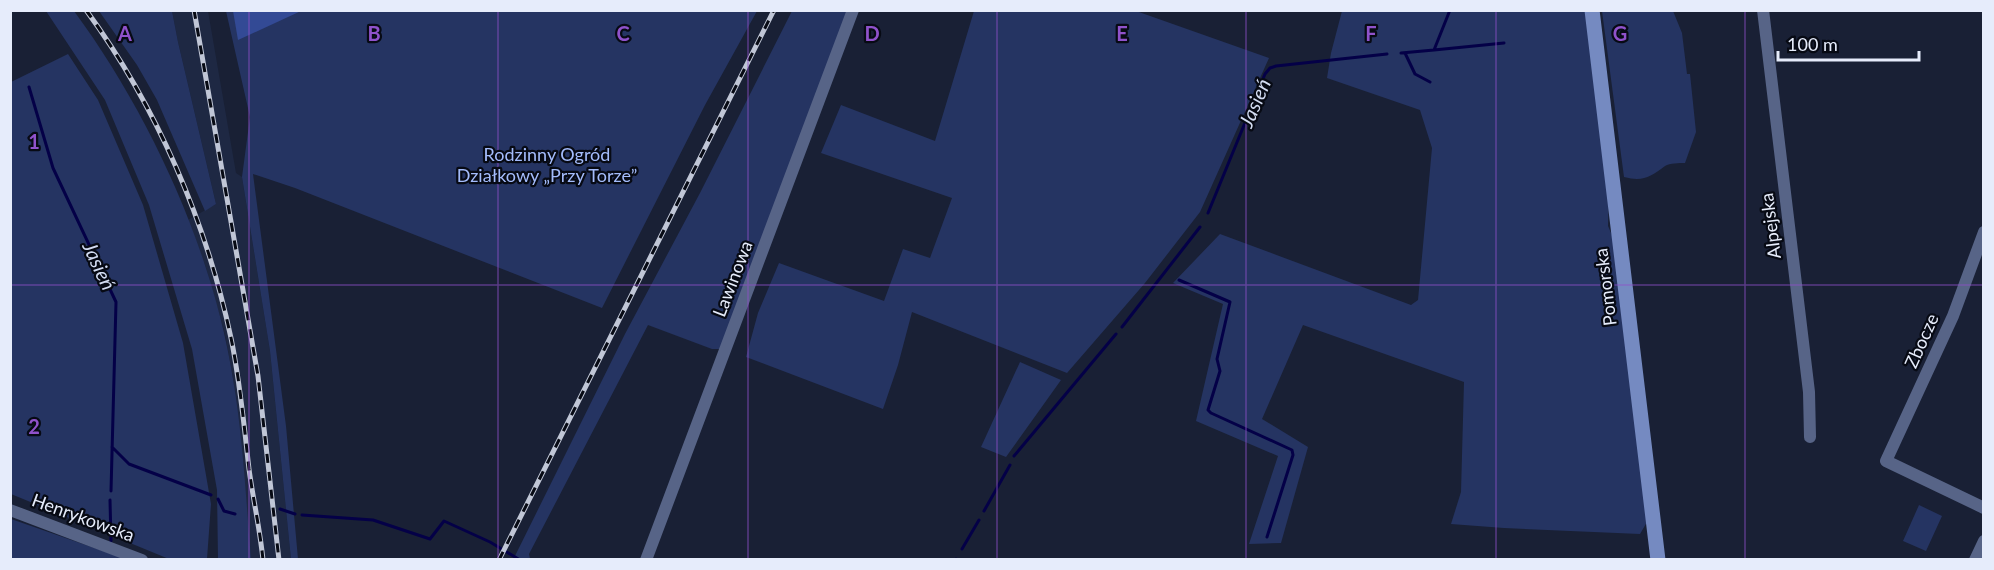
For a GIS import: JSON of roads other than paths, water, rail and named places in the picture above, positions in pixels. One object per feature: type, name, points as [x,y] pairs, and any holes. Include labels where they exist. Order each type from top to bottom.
[{"type":"street","name":"Lawinowa","points":[[646,560],[853,10]]},
{"type":"street","name":"Pomorska","points":[[1592,10],[1658,560]]},
{"type":"street","name":"Alpejska","points":[[1763,10],[1809,392],[1810,437]]},
{"type":"street","name":"Zbocze","points":[[1983,232],[1953,316],[1886,461],[1983,508]]},
{"type":"street","name":"Henrykowska","points":[[10,510],[142,560]]},
{"type":"street","points":[[1975,560],[1983,541]]},
{"type":"waterway","name":"Jasień","points":[[1401,53],[1434,50],[1450,10]]},
{"type":"waterway","points":[[1434,50],[1504,43]]},
{"type":"waterway","points":[[1405,53],[1415,74],[1430,82]]},
{"type":"waterway","name":"Jasień","points":[[1208,213],[1265,74],[1270,68],[1387,54]]},
{"type":"waterway","name":"Jasień","points":[[29,87],[53,168],[116,302],[111,491]]},
{"type":"waterway","name":"Jasień","points":[[1122,327],[1200,227]]},
{"type":"waterway","points":[[1179,280],[1230,302],[1217,359],[1220,371],[1208,410],[1292,450],[1293,455],[1267,537]]},
{"type":"waterway","name":"Jasień","points":[[1014,456],[1116,334]]},
{"type":"waterway","points":[[112,447],[129,464],[211,495]]},
{"type":"waterway","name":"Jasień","points":[[984,511],[1010,465]]},
{"type":"waterway","points":[[218,499],[224,511],[235,514]]},
{"type":"waterway","points":[[110,500],[111,541]]},
{"type":"waterway","points":[[280,509],[295,514]]},
{"type":"waterway","name":"Jasień","points":[[302,515],[373,520],[430,539],[444,521],[490,542],[520,560]]},
{"type":"waterway","name":"Jasień","points":[[962,549],[979,520]]},
{"type":"railway","points":[[86,10],[112,47],[156,126],[176,166],[208,251],[221,294],[234,354],[263,560]]},
{"type":"railway","points":[[194,10],[258,376],[279,560]]},
{"type":"railway","points":[[499,560],[774,10]]},
{"type":"park label","name":"Rodzinny Ogród Działkowy „Przy Torze”","points":[[547,165]]}]
